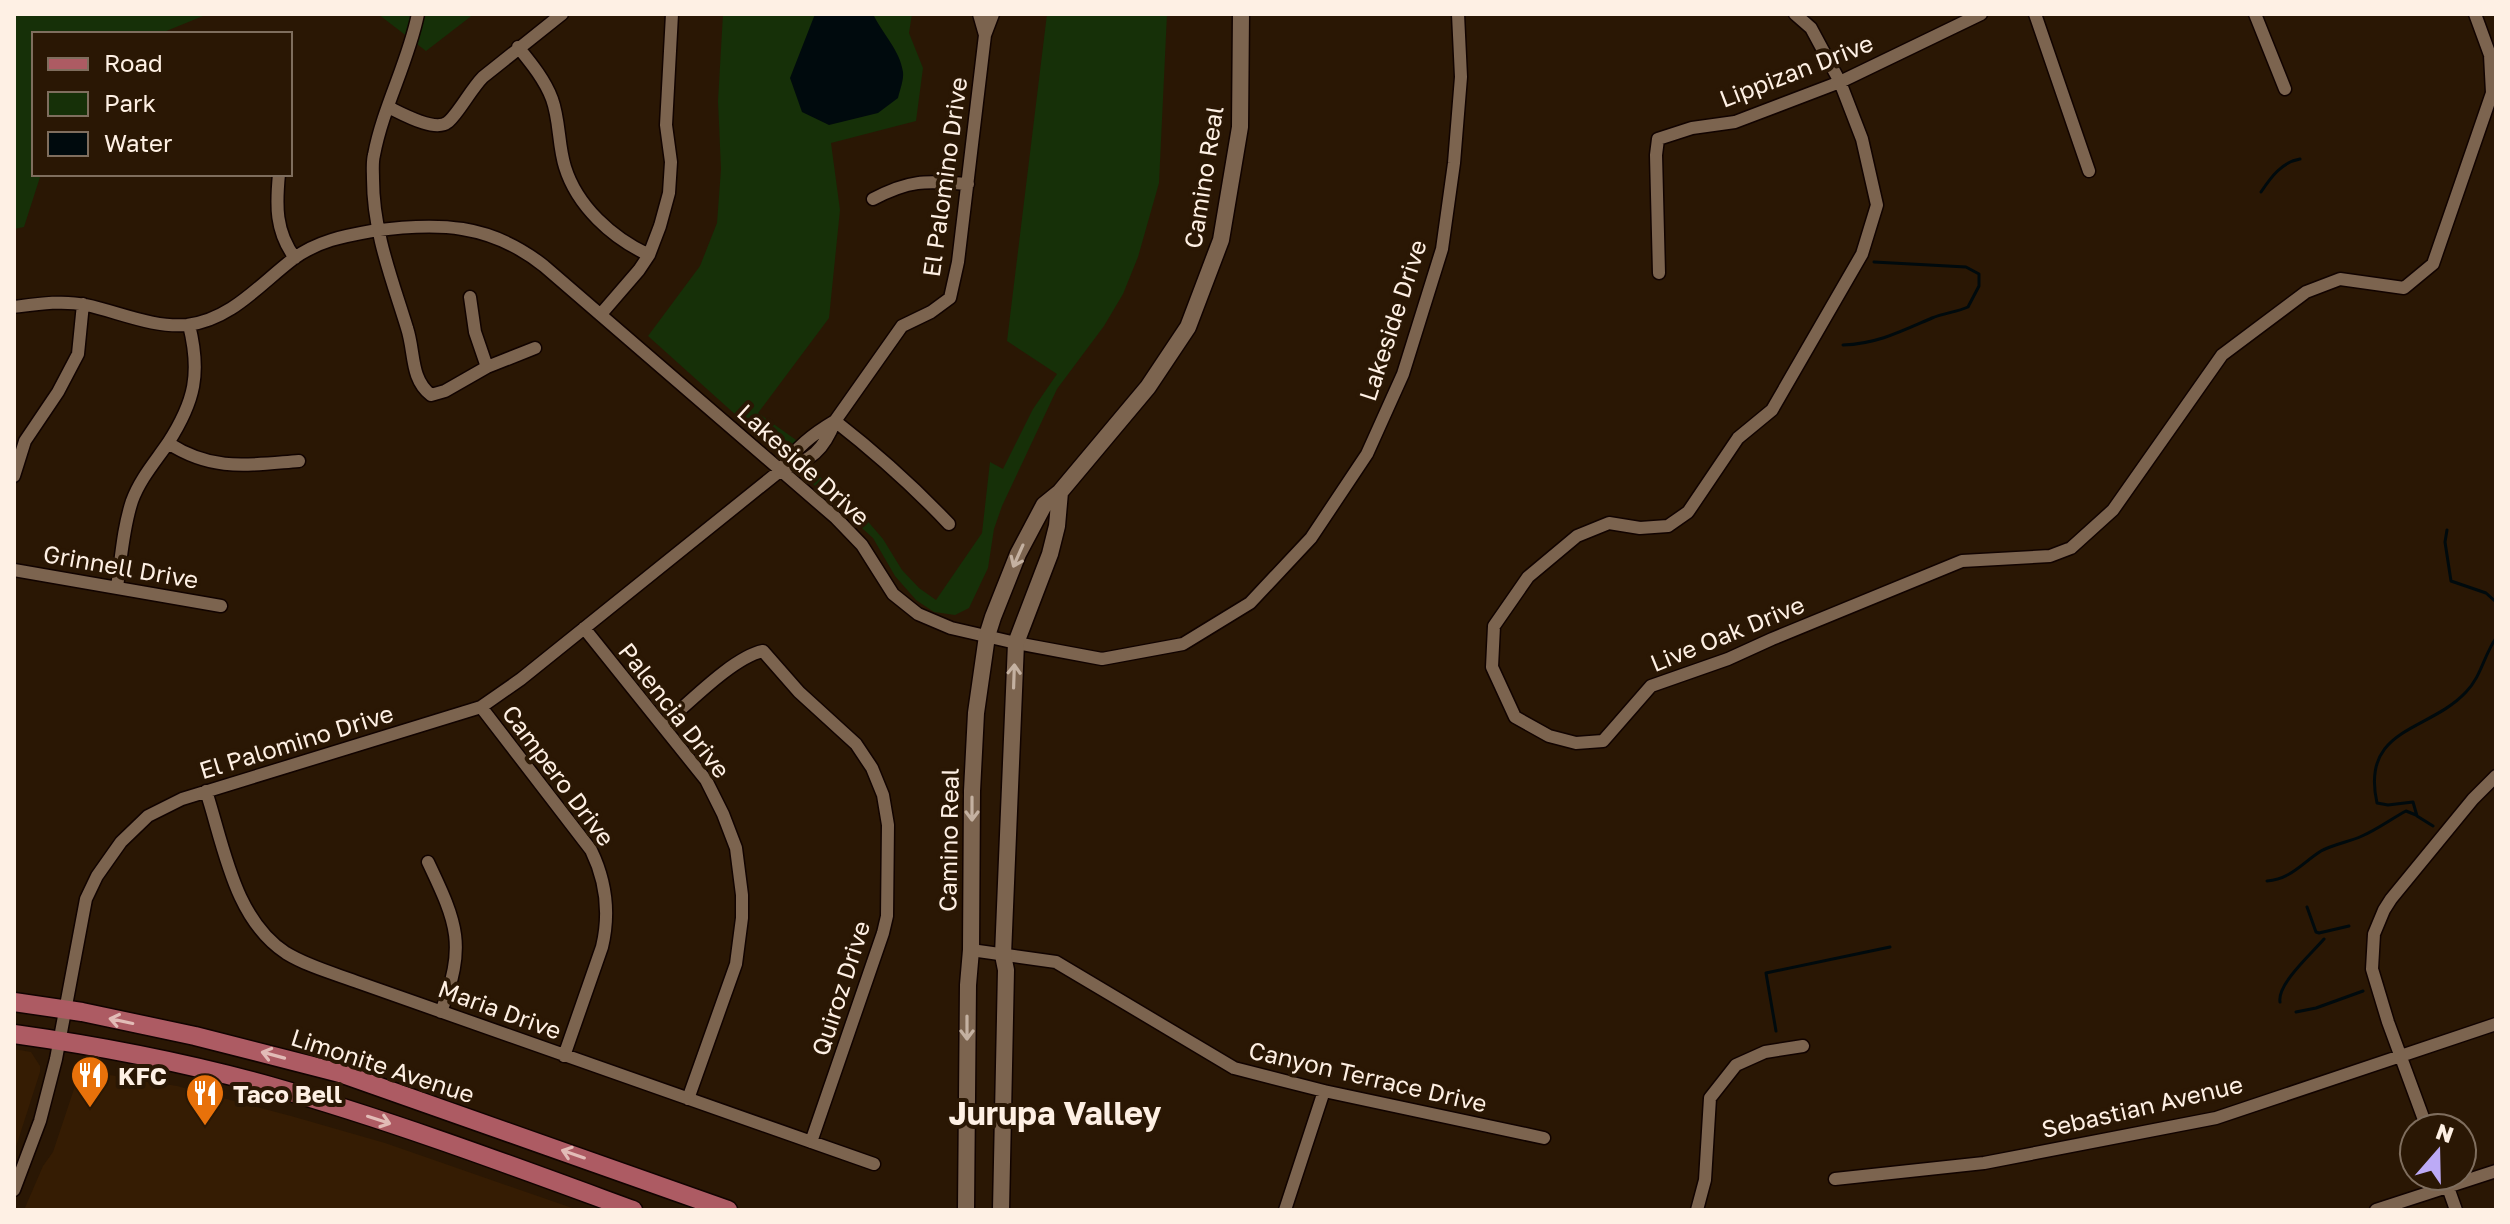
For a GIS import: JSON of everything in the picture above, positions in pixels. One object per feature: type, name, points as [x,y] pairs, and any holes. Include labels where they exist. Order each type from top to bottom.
[{"type":"main road","name":"Camino Real","points":[[966,1210],[972,791],[976,713],[987,636],[1018,554],[1044,505],[1060,492],[1148,387],[1188,327],[1221,240],[1240,127],[1241,14]]},
{"type":"main road","points":[[1001,1210],[1006,970],[1003,955],[1016,643],[1050,554],[1057,526],[1060,492]]},
{"type":"main road","name":"Limonite Avenue","points":[[14,1002],[65,1009],[195,1036],[340,1073],[728,1210]]},
{"type":"main road","points":[[14,1034],[198,1068],[337,1106],[633,1210]]},
{"type":"street","points":[[418,14],[412,44],[373,156],[378,231],[408,331],[418,381],[431,395],[445,391],[487,367],[535,348]]},
{"type":"street","points":[[388,107],[438,127],[447,123],[471,89],[518,47],[562,14]]},
{"type":"street","points":[[601,314],[639,270],[649,255],[660,226],[671,177],[666,125],[672,14]]},
{"type":"street","name":"El Palomino Drive","points":[[979,14],[985,35]]},
{"type":"street","name":"El Palomino Drive","points":[[781,470],[804,463],[828,439],[835,421],[902,326],[931,312],[950,298],[958,262],[985,35],[993,14]]},
{"type":"street","name":"Lakeside Drive","points":[[14,307],[49,303],[83,304],[164,325],[189,325],[223,314],[248,298],[295,258],[322,242],[378,231],[438,225],[488,234],[535,259],[781,470],[852,533],[893,594],[918,614],[951,628],[1102,659],[1183,644],[1250,603],[1311,538],[1367,454],[1403,374],[1442,249],[1454,163],[1461,77],[1458,14]]},
{"type":"street","name":"Live Oak Drive","points":[[1795,14],[1811,28],[1840,82],[1862,139],[1877,205],[1862,254],[1772,410],[1738,438],[1688,512],[1668,526],[1640,528],[1609,523],[1577,536],[1528,577],[1494,626],[1492,667],[1515,717],[1549,736],[1576,743],[1603,741],[1651,686],[1728,659],[1962,561],[2050,556],[2071,548],[2113,510],[2222,355],[2306,292],[2340,279],[2404,288],[2433,264],[2492,93],[2490,55],[2475,14]]},
{"type":"street","name":"Lippizan Drive","points":[[1659,273],[1658,139],[1692,128],[1735,122],[1840,82],[1981,14]]},
{"type":"street","points":[[2035,14],[2089,171]]},
{"type":"street","points":[[2255,14],[2285,89]]},
{"type":"street","points":[[518,47],[540,75],[552,98],[565,167],[581,199],[607,228],[649,255]]},
{"type":"street","points":[[279,176],[280,232],[295,258]]},
{"type":"street","points":[[873,199],[896,186],[925,181],[968,184]]},
{"type":"street","points":[[470,297],[475,332],[487,367]]},
{"type":"street","points":[[14,476],[25,441],[58,392],[78,354],[83,304]]},
{"type":"street","points":[[117,587],[132,502],[140,483],[168,443],[187,408],[194,385],[196,353],[189,325]]},
{"type":"street","points":[[835,421],[879,455],[949,524]]},
{"type":"street","name":"El Palomino Drive","points":[[14,1190],[40,1121],[59,1040],[82,912],[109,856],[130,832],[148,816],[170,804],[206,791],[481,707],[521,679],[781,470],[793,452],[835,421]]},
{"type":"street","points":[[810,438],[821,447]]},
{"type":"street","points":[[168,443],[204,462],[231,465],[299,461]]},
{"type":"street","name":"Grinnell Drive","points":[[14,570],[221,606]]},
{"type":"street","name":"Palencia Drive","points":[[584,628],[706,780],[736,848],[742,895],[736,964],[688,1099]]},
{"type":"street","name":"Quiroz Drive","points":[[663,725],[736,663],[751,653],[763,651],[799,692],[856,744],[872,768],[883,795],[888,825],[887,916],[811,1142]]},
{"type":"street","name":"Campero Drive","points":[[481,707],[591,850],[604,886],[606,931],[564,1056]]},
{"type":"street","points":[[2421,1112],[2372,969],[2374,934],[2391,899],[2473,799],[2496,776]]},
{"type":"street","name":"Maria Drive","points":[[206,791],[239,893],[268,937],[284,952],[441,1012],[874,1164]]},
{"type":"street","points":[[428,862],[452,914],[456,935],[454,971],[441,1012]]},
{"type":"street","name":"Canyon Terrace Drive","points":[[971,950],[1056,962],[1234,1068],[1324,1091],[1544,1138]]},
{"type":"street","name":"Sebastian Avenue","points":[[1835,1179],[1984,1163],[2216,1118],[2496,1024]]},
{"type":"street","points":[[1697,1210],[1705,1180],[1710,1098],[1736,1065],[1765,1052],[1803,1046]]},
{"type":"street","points":[[1285,1210],[1324,1091]]},
{"type":"street","points":[[2376,1210],[2421,1192]]},
{"type":"shaded area","points":[[14,1049],[31,1052],[40,1066],[40,1072],[14,1153]]},
{"type":"shaded area","points":[[91,1072],[177,1086],[291,1116],[385,1143],[578,1210],[24,1210],[43,1166],[53,1152],[76,1083]]},
{"type":"green space","points":[[14,14],[208,14],[164,32],[32,32],[32,176],[40,176],[24,227],[14,229]]},
{"type":"green space","points":[[378,14],[474,14],[426,51]]},
{"type":"green space","points":[[723,14],[912,14],[909,33],[923,68],[916,121],[831,143],[840,210],[829,318],[758,413],[796,440],[820,477],[858,510],[883,539],[902,570],[936,600],[982,533],[990,462],[1003,469],[1033,409],[1057,374],[1007,341],[1047,14],[1167,14],[1159,183],[1138,257],[1123,294],[1104,326],[1057,389],[1002,506],[994,529],[988,568],[969,608],[955,615],[934,612],[916,600],[895,576],[873,538],[648,336],[700,266],[717,223],[721,169],[718,101]]},
{"type":"water","points":[[815,14],[873,14],[901,64],[903,78],[898,98],[878,113],[829,125],[802,112],[790,78]]},
{"type":"waterway","points":[[2261,192],[2282,167],[2300,159]]},
{"type":"waterway","points":[[1843,345],[1878,339],[1968,307],[1979,286],[1979,274],[1966,267],[1874,262]]},
{"type":"waterway","points":[[2447,530],[2445,542],[2451,581],[2486,593],[2496,602]]},
{"type":"waterway","points":[[2433,826],[2417,816],[2413,802],[2377,803],[2374,778],[2379,759],[2388,745],[2401,734],[2451,705],[2466,692],[2496,638]]},
{"type":"waterway","points":[[2267,881],[2290,874],[2321,851],[2368,833],[2406,811],[2416,815]]},
{"type":"waterway","points":[[2307,907],[2316,932],[2349,926]]},
{"type":"waterway","points":[[2280,1002],[2289,978],[2324,939]]},
{"type":"waterway","points":[[1776,1031],[1766,973],[1890,947]]},
{"type":"waterway","points":[[2296,1012],[2363,991]]},
{"type":"place","name":"KFC","points":[[90,1109]]},
{"type":"place","name":"Taco Bell","points":[[205,1127]]},
{"type":"district","name":"Jurupa Valley","points":[[1055,1113]]}]
